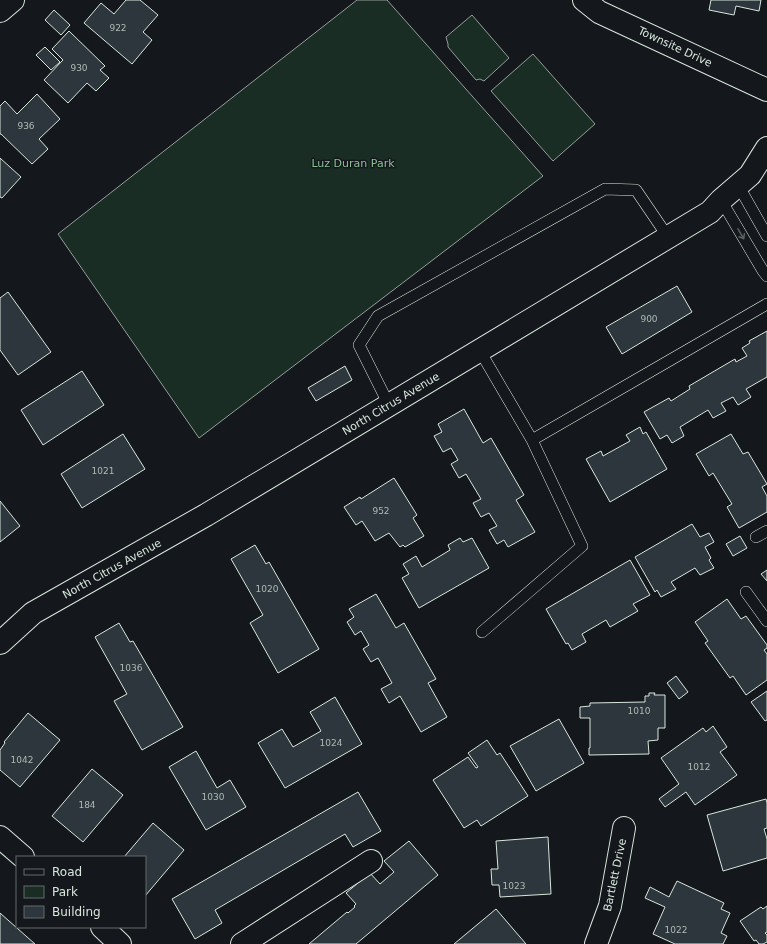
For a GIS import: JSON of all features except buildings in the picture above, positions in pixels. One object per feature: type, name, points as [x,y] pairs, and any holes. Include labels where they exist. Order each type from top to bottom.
[{"type":"street","points":[[0,12],[13,0]]},
{"type":"street","name":"Townsite Drive","points":[[584,0],[599,12],[767,90]]},
{"type":"street","name":"North Citrus Avenue","points":[[0,643],[33,613],[206,515],[710,212],[721,200],[750,176],[767,148]]},
{"type":"street","name":"Bartlett Drive","points":[[596,944],[610,906],[624,828]]},
{"type":"street","points":[[0,837],[22,856]]},
{"type":"street","points":[[242,944],[371,861]]},
{"type":"street","points":[[103,928],[120,944]]},
{"type":"lane","points":[[738,185],[767,236]]},
{"type":"lane","points":[[389,405],[359,345],[378,316],[605,189],[636,190],[668,237]]},
{"type":"lane","points":[[721,200],[767,276]]},
{"type":"lane","points":[[532,440],[767,304]]},
{"type":"lane","points":[[480,351],[532,440],[582,546],[482,632]]},
{"type":"lane","points":[[756,537],[767,531]]},
{"type":"lane","points":[[746,592],[767,621]]},
{"type":"green space","name":"Luz Duran Park","points":[[357,0],[387,0],[543,176],[199,438],[58,234]]},
{"type":"green space","points":[[472,15],[509,58],[484,81],[480,79],[476,80],[448,47],[446,37]]},
{"type":"green space","points":[[533,54],[595,124],[553,161],[491,91]]}]
